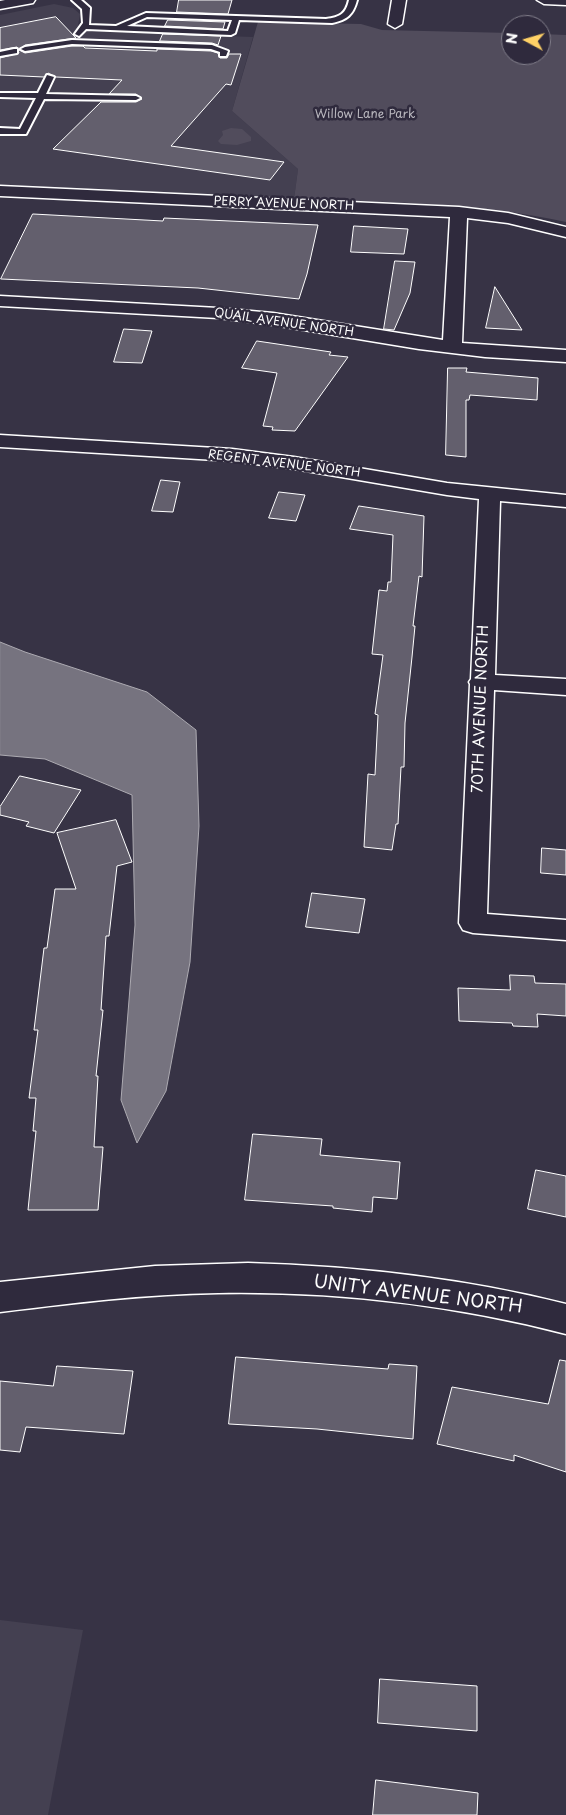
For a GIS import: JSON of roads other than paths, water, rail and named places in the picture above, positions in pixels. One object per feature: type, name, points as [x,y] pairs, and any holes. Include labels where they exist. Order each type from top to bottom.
[{"type":"street","points":[[0,6],[28,0]]},
{"type":"street","points":[[395,24],[399,0]]},
{"type":"street","points":[[544,0],[566,1]]},
{"type":"street","name":"PERRY AVENUE NORTH","points":[[0,192],[459,212],[508,218],[566,232]]},
{"type":"street","points":[[452,347],[459,212]]},
{"type":"street","name":"QUAIL AVENUE NORTH","points":[[0,301],[218,313],[273,319],[452,347],[566,356]]},
{"type":"street","name":"REGENT AVENUE NORTH","points":[[0,441],[232,455],[490,494],[566,501]]},
{"type":"street","name":"70TH AVENUE NORTH","points":[[490,494],[472,923],[566,930]]},
{"type":"street","points":[[481,682],[566,687]]},
{"type":"street","name":"UNITY AVENUE NORTH","points":[[0,1297],[145,1281],[248,1278],[342,1282],[419,1291],[533,1310],[566,1319]]},
{"type":"lane","points":[[70,44],[87,23],[86,8],[76,0]]},
{"type":"lane","points":[[118,28],[146,15],[337,20],[350,13],[353,0]]},
{"type":"lane","points":[[85,27],[231,33],[236,18]]},
{"type":"lane","points":[[25,49],[70,44],[212,47],[224,51],[223,54]]},
{"type":"lane","points":[[0,54],[14,51]]},
{"type":"lane","points":[[0,132],[23,132],[50,77]]},
{"type":"lane","points":[[0,95],[136,98]]},
{"type":"park label","name":"Willow Lane Park","points":[[365,115]]}]
